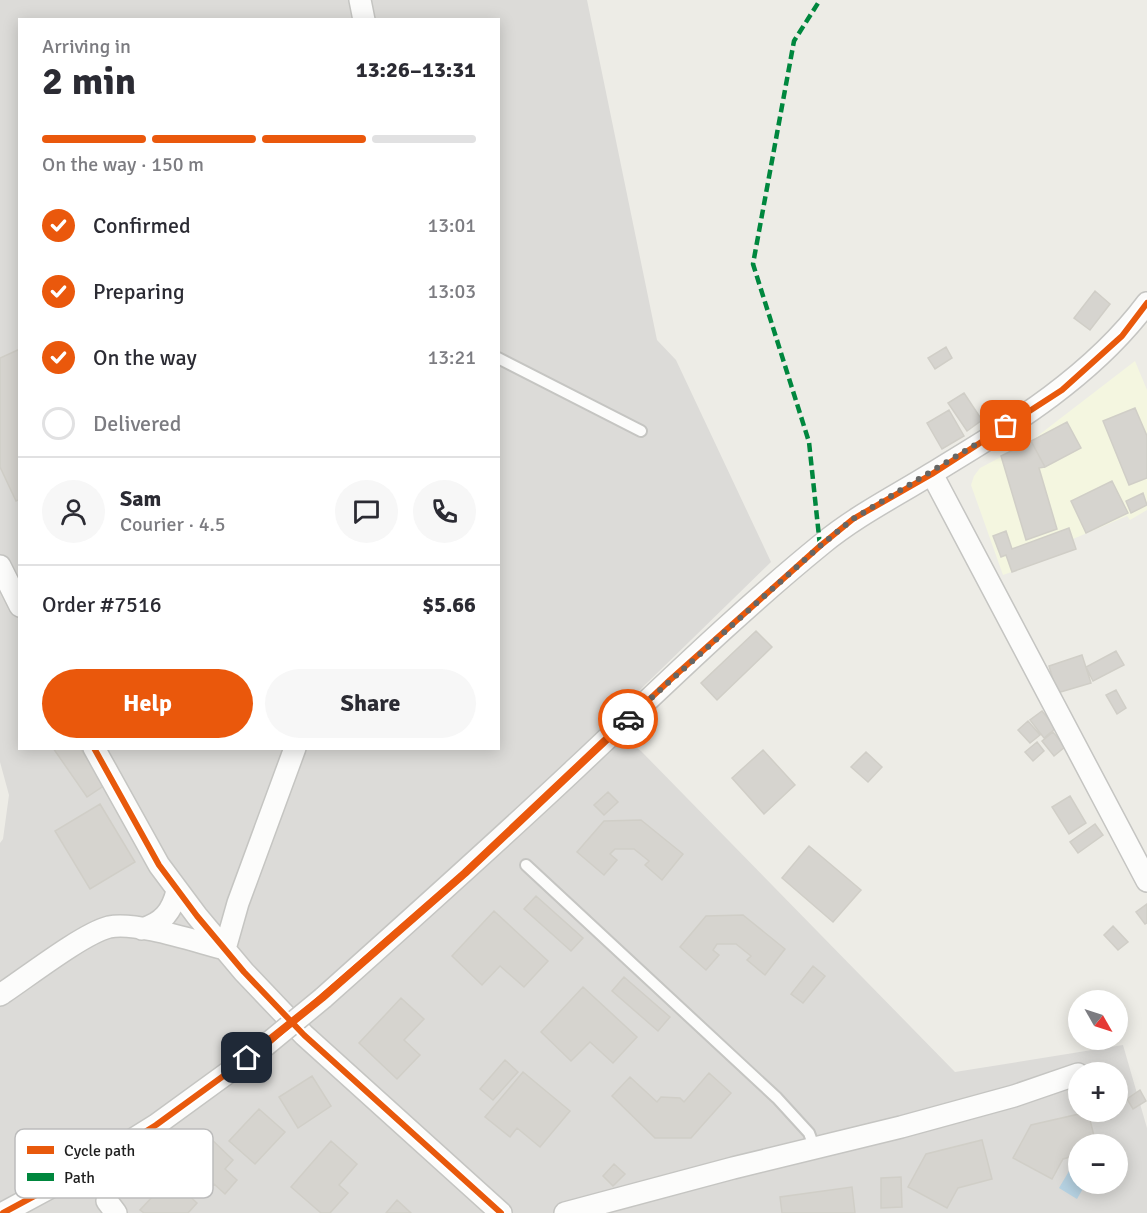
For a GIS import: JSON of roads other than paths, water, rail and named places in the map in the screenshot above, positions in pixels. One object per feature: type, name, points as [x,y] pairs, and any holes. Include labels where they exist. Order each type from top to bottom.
[{"type":"street","points":[[150,1129],[266,1045],[322,998],[465,873],[670,680],[820,546],[853,519],[932,474],[1062,390],[1122,336],[1147,303]]},
{"type":"street","points":[[932,474],[1147,880]]},
{"type":"street","points":[[0,566],[18,602]]},
{"type":"street","points":[[95,750],[159,865],[225,950],[304,1035],[501,1213]]},
{"type":"street","points":[[225,950],[238,903],[294,750]]},
{"type":"street","points":[[142,929],[153,926],[167,915],[173,906],[177,891]]},
{"type":"street","points":[[0,995],[97,931],[111,927],[142,929],[225,950]]},
{"type":"street","points":[[566,1213],[1001,1099],[1068,1077]]},
{"type":"street","points":[[3,1213],[31,1198]]},
{"type":"lane","points":[[500,359],[640,431]]},
{"type":"lane","points":[[526,865],[777,1098],[809,1133],[815,1149]]},
{"type":"water","points":[[1068,1173],[1068,1194],[1059,1188]]},
{"type":"water","points":[[1069,1194],[1080,1194],[1077,1199]]}]
